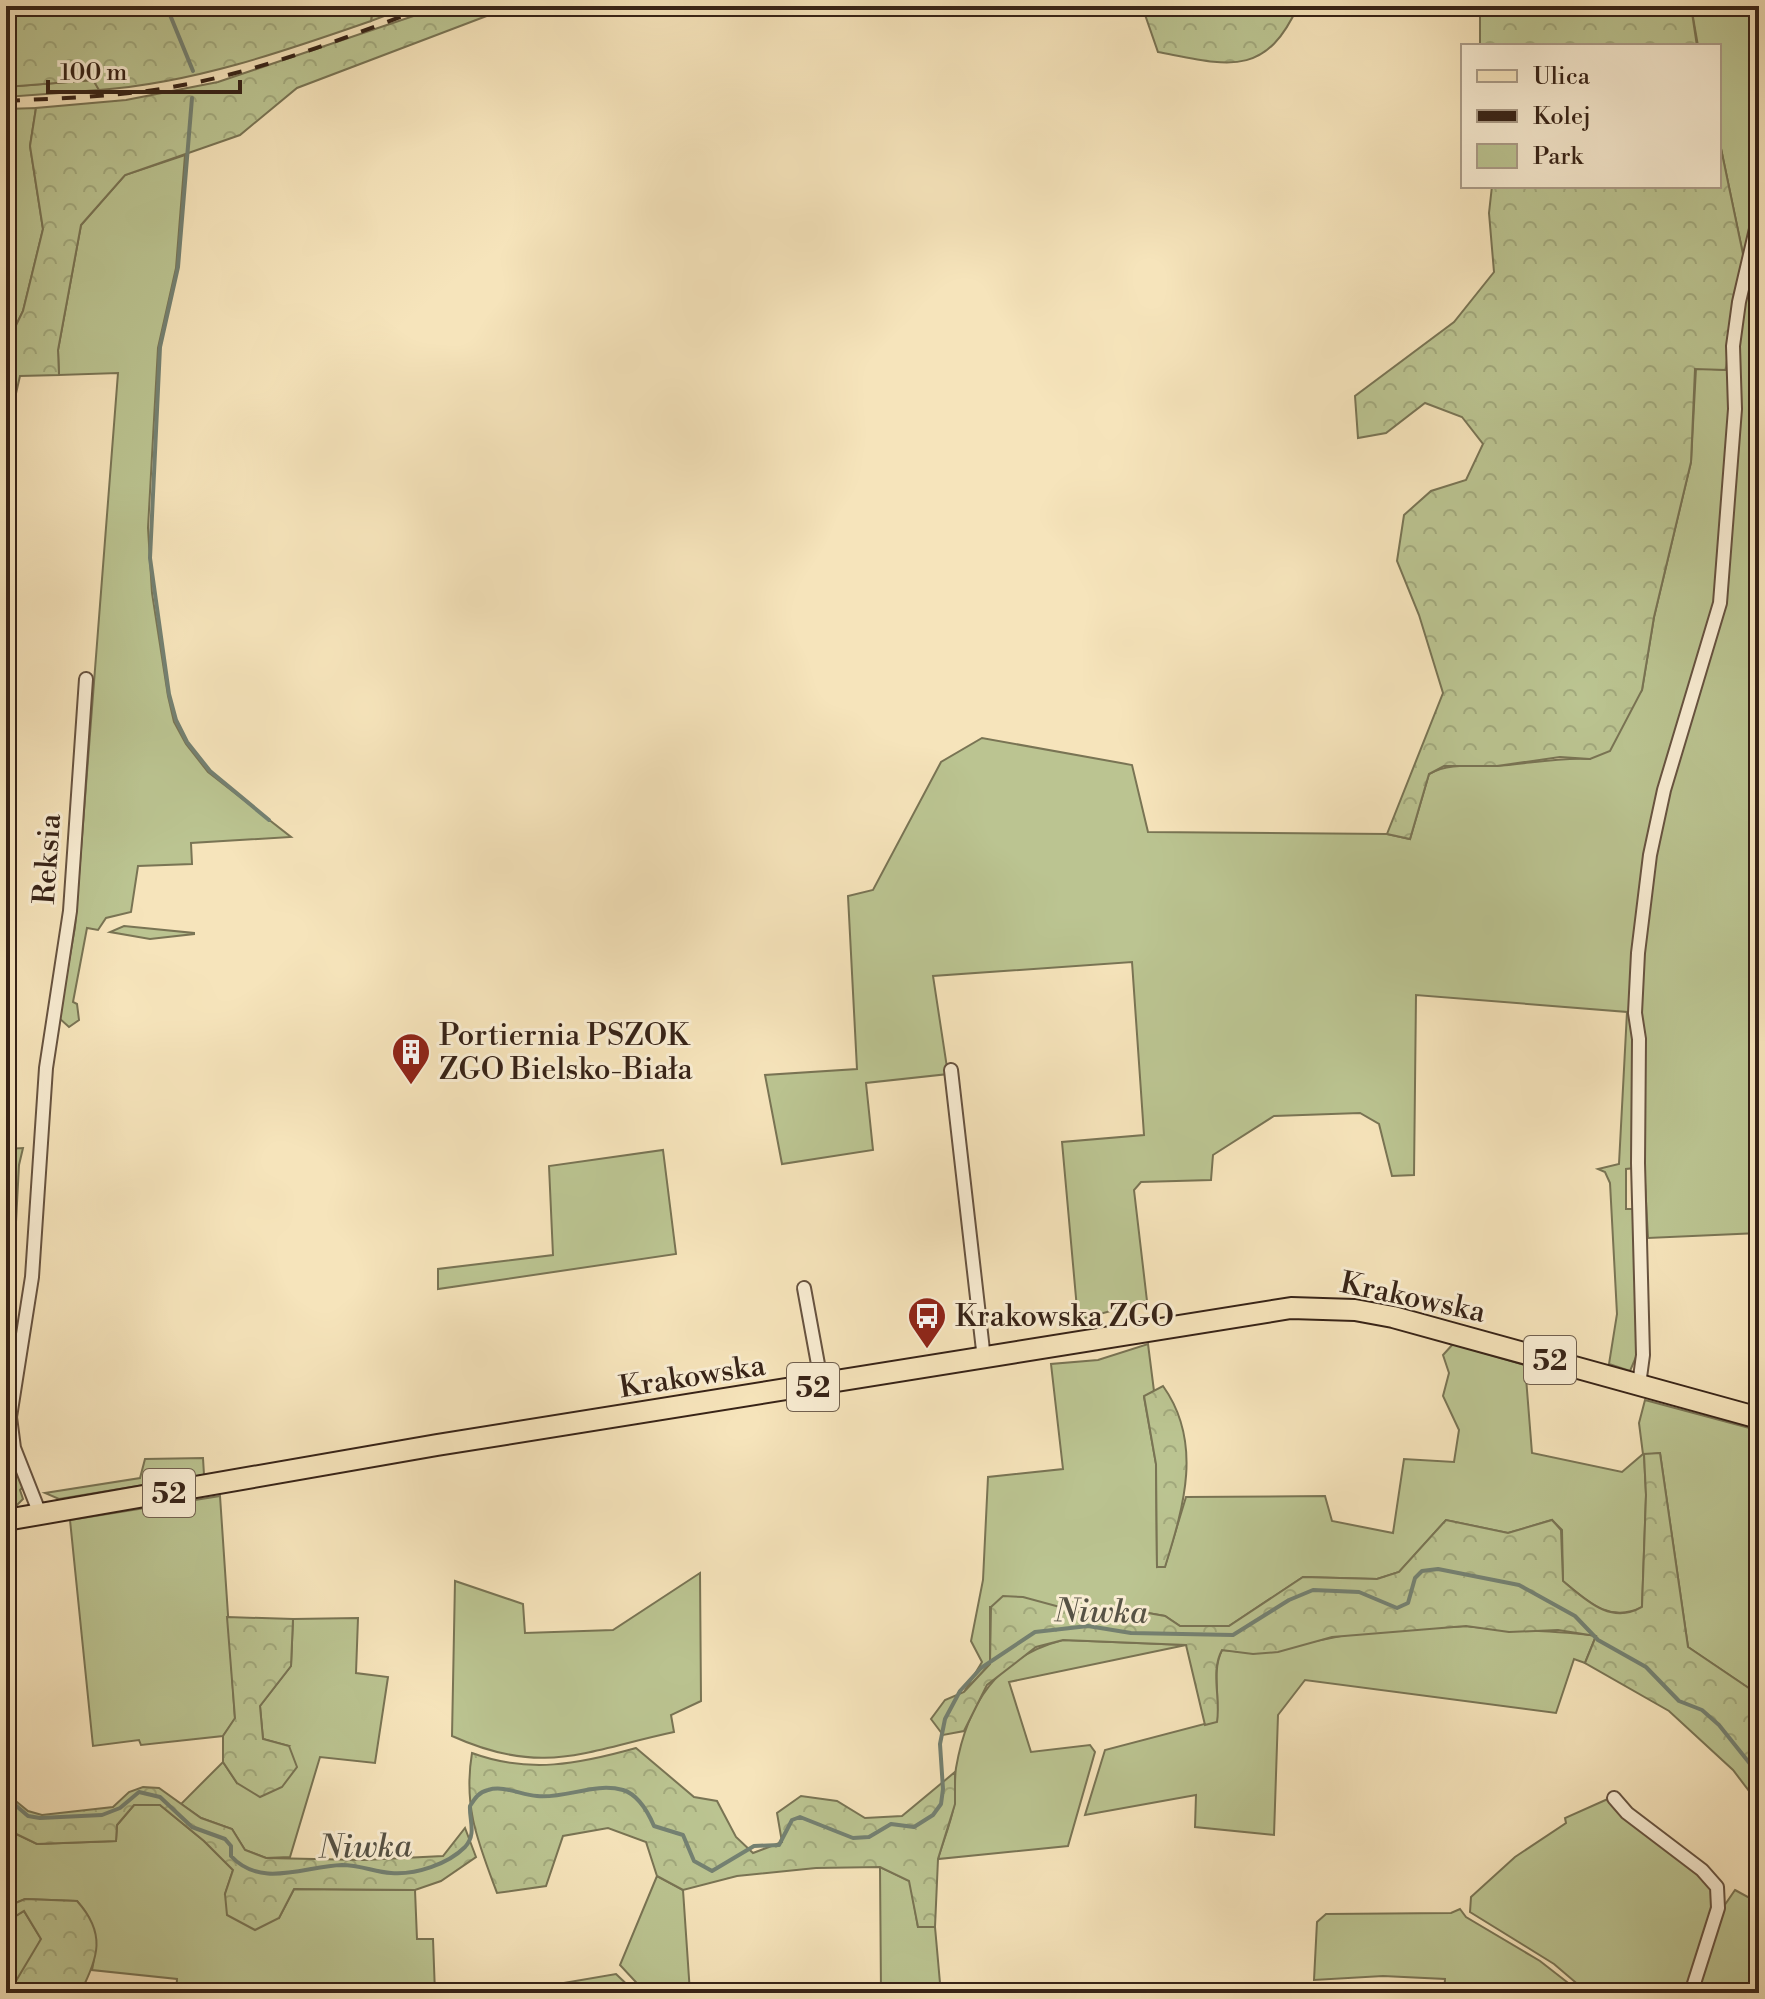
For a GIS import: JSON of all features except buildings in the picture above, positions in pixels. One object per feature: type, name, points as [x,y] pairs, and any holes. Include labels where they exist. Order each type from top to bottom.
[{"type":"main road","name":"Krakowska","points":[[6,1520],[437,1445],[822,1386],[1262,1311],[1317,1308],[1393,1317],[1759,1418]]},
{"type":"street","points":[[1639,1385],[1643,1355],[1638,1163],[1639,1039],[1635,1013],[1643,904],[1664,790],[1720,603],[1735,409],[1733,346],[1739,302],[1759,216]]},
{"type":"street","name":"Reksia","points":[[40,1514],[14,1448],[10,1417],[32,1277],[46,1068],[70,911],[86,679]]},
{"type":"street","points":[[951,1070],[984,1359]]},
{"type":"street","points":[[804,1288],[822,1386]]},
{"type":"street","points":[[1614,1798],[1627,1813],[1702,1870],[1717,1887],[1718,1908],[1691,1993]]},
{"type":"green space","points":[[7,6],[373,6],[371,21],[271,55],[169,81],[99,90],[93,80],[6,87]]},
{"type":"green space","points":[[373,6],[411,6],[371,21]]},
{"type":"green space","points":[[443,6],[513,6],[297,88],[240,135],[125,175],[81,225],[58,350],[59,375],[20,376],[6,437],[6,346],[23,311],[43,229],[30,146],[36,108],[126,100],[218,82]]},
{"type":"green space","points":[[1142,6],[1298,6],[1272,46],[1242,61],[1224,62],[1158,52]]},
{"type":"green space","points":[[1480,6],[1691,6],[1697,44],[1480,44]]},
{"type":"green space","points":[[1691,6],[1759,6],[1759,1233],[1648,1238],[1644,1164],[1635,1163],[1635,1168],[1626,1169],[1626,1209],[1636,1209],[1639,1350],[1630,1371],[1609,1364],[1617,1314],[1610,1183],[1605,1172],[1598,1169],[1619,1164],[1627,1012],[1416,995],[1414,1175],[1392,1176],[1379,1124],[1360,1113],[1274,1116],[1213,1155],[1211,1180],[1141,1182],[1134,1190],[1147,1301],[1078,1320],[1062,1142],[1144,1135],[1132,962],[933,976],[948,1074],[866,1083],[873,1150],[782,1164],[765,1075],[857,1069],[848,896],[873,890],[941,762],[982,738],[1132,765],[1148,832],[1387,834],[1410,839],[1429,774],[1437,770],[1454,766],[1590,759],[1642,690],[1654,617],[1691,462],[1696,368],[1726,370],[1732,311],[1744,259],[1721,149],[1721,44],[1698,44]]},
{"type":"green space","points":[[94,80],[99,90],[6,97],[6,87]]},
{"type":"green space","points":[[36,108],[30,146],[43,229],[23,311],[6,346],[6,109]]},
{"type":"green space","points":[[1721,149],[1744,259],[1732,311],[1726,370],[1695,369],[1691,462],[1654,617],[1642,690],[1610,751],[1590,759],[1560,757],[1497,766],[1444,766],[1429,774],[1410,839],[1387,834],[1443,693],[1419,615],[1397,561],[1404,515],[1431,491],[1466,480],[1483,444],[1462,417],[1425,403],[1386,433],[1358,438],[1355,396],[1454,322],[1494,272],[1489,213],[1492,188],[1721,188]]},
{"type":"green space","points":[[185,155],[176,268],[158,348],[148,528],[152,593],[168,696],[174,722],[186,744],[208,772],[291,837],[191,843],[192,864],[138,866],[131,912],[106,918],[98,930],[87,928],[73,1002],[77,1004],[79,1020],[69,1027],[59,1018],[75,927],[118,373],[59,375],[58,350],[81,225],[125,175]]},
{"type":"green space","points":[[124,926],[194,934],[150,939],[110,932]]},
{"type":"green space","points":[[23,1148],[19,1165],[10,1336],[16,1338],[6,1400],[6,1149]]},
{"type":"green space","points":[[663,1150],[676,1254],[438,1289],[438,1269],[553,1255],[549,1166]]},
{"type":"green space","points":[[1148,1344],[1154,1391],[1144,1397],[1156,1464],[1157,1567],[1165,1566],[1186,1497],[1325,1496],[1332,1521],[1393,1533],[1404,1459],[1454,1462],[1459,1430],[1443,1396],[1449,1373],[1443,1355],[1453,1344],[1525,1365],[1532,1453],[1622,1472],[1643,1454],[1639,1423],[1645,1400],[1757,1430],[1759,1695],[1688,1647],[1660,1453],[1644,1455],[1646,1495],[1642,1607],[1630,1612],[1609,1612],[1600,1608],[1563,1581],[1562,1530],[1552,1520],[1508,1533],[1446,1520],[1399,1572],[1377,1579],[1303,1577],[1229,1626],[1180,1626],[1165,1616],[1148,1613],[1115,1617],[1055,1607],[990,1607],[990,1664],[964,1692],[982,1662],[971,1641],[983,1580],[988,1477],[1063,1469],[1051,1364],[1098,1360]]},
{"type":"green space","points":[[1163,1386],[1183,1429],[1186,1475],[1178,1521],[1165,1567],[1157,1567],[1156,1464],[1144,1396]]},
{"type":"green space","points":[[1660,1453],[1688,1647],[1759,1695],[1759,1804],[1733,1770],[1669,1711],[1585,1663],[1596,1636],[1558,1630],[1509,1632],[1466,1626],[1332,1637],[1278,1652],[1253,1654],[1222,1650],[1216,1676],[1217,1722],[1205,1725],[1186,1645],[1063,1640],[1036,1647],[987,1685],[964,1731],[943,1735],[931,1719],[945,1700],[964,1692],[990,1664],[991,1607],[1003,1596],[1023,1597],[1082,1613],[1115,1617],[1148,1613],[1165,1616],[1180,1626],[1229,1626],[1303,1577],[1377,1579],[1399,1572],[1446,1520],[1508,1533],[1552,1520],[1561,1530],[1563,1581],[1600,1608],[1610,1612],[1631,1612],[1642,1607],[1646,1495],[1644,1454]]},
{"type":"green space","points":[[203,1458],[204,1475],[59,1499],[45,1493],[140,1478],[145,1459]]},
{"type":"green space","points":[[14,1467],[23,1487],[20,1490],[23,1499],[17,1505],[6,1507],[6,1469]]},
{"type":"green space","points":[[220,1496],[235,1719],[223,1736],[141,1745],[139,1740],[93,1746],[70,1520]]},
{"type":"green space","points":[[700,1573],[701,1701],[671,1715],[674,1732],[589,1752],[539,1758],[484,1748],[452,1736],[455,1581],[523,1604],[525,1633],[613,1630]]},
{"type":"green space","points":[[227,1617],[293,1619],[291,1666],[260,1706],[263,1739],[289,1746],[297,1767],[282,1787],[260,1797],[237,1783],[223,1762],[223,1736],[235,1718]]},
{"type":"green space","points":[[358,1618],[356,1673],[388,1677],[375,1763],[320,1757],[290,1857],[266,1858],[245,1850],[232,1829],[201,1818],[181,1804],[223,1762],[237,1783],[289,1746],[263,1739],[260,1706],[291,1666],[293,1619]]},
{"type":"green space","points":[[1466,1626],[1596,1636],[1585,1663],[1574,1659],[1556,1713],[1305,1680],[1278,1715],[1274,1835],[1195,1827],[1196,1795],[1085,1815],[1105,1750],[1216,1721],[1217,1667],[1222,1650],[1266,1651],[1364,1633]]},
{"type":"green space","points":[[1063,1640],[1186,1645],[1009,1682],[1031,1752],[1090,1745],[1095,1752],[1068,1846],[938,1859],[953,1812],[955,1773],[961,1745],[977,1704],[1003,1671],[1020,1658]]},
{"type":"green space","points":[[636,1748],[694,1797],[717,1801],[736,1837],[753,1853],[782,1842],[777,1813],[801,1796],[837,1801],[865,1818],[902,1816],[955,1772],[955,1804],[938,1859],[935,1927],[918,1927],[909,1881],[880,1867],[816,1868],[737,1876],[683,1890],[657,1876],[646,1842],[608,1828],[563,1836],[546,1886],[497,1893],[478,1841],[471,1808],[472,1753],[534,1765],[574,1762]]},
{"type":"green space","points":[[143,1787],[159,1788],[201,1818],[232,1829],[245,1850],[266,1858],[363,1860],[443,1856],[465,1828],[476,1857],[441,1881],[415,1890],[294,1889],[279,1918],[255,1930],[227,1915],[225,1894],[233,1870],[160,1805],[134,1805],[117,1825],[116,1841],[37,1844],[6,1829],[6,1793],[28,1811],[42,1815],[113,1807],[129,1792]]},
{"type":"green space","points":[[1610,1798],[1710,1883],[1715,1902],[1688,1993],[1588,1993],[1554,1964],[1470,1912],[1471,1897],[1515,1857],[1566,1823],[1565,1818]]},
{"type":"green space","points":[[134,1805],[160,1805],[233,1870],[225,1894],[279,1918],[294,1889],[415,1890],[417,1939],[433,1939],[435,1993],[176,1993],[177,1979],[92,1970],[94,1933],[89,1917],[77,1901],[25,1899],[6,1907],[6,1829],[37,1844],[116,1841],[117,1825]]},
{"type":"green space","points":[[880,1867],[910,1881],[918,1927],[935,1927],[940,1983],[977,1993],[881,1993]]},
{"type":"green space","points":[[657,1876],[683,1890],[690,1993],[646,1993],[620,1965]]},
{"type":"green space","points":[[1735,1890],[1759,1903],[1759,1993],[1695,1993],[1722,1909]]},
{"type":"green space","points":[[25,1899],[77,1901],[86,1913],[96,1935],[96,1946],[92,1968],[80,1993],[13,1986],[41,1939],[24,1911],[6,1922],[6,1907]]},
{"type":"green space","points":[[1460,1909],[1466,1917],[1540,1961],[1581,1993],[1444,1993],[1445,1979],[1383,1976],[1314,1980],[1317,1922],[1326,1914],[1451,1913]]},
{"type":"green space","points":[[24,1911],[41,1939],[22,1974],[6,1990],[6,1922]]},
{"type":"green space","points":[[616,1974],[636,1993],[520,1993],[523,1990]]},
{"type":"waterway","points":[[173,6],[168,10],[193,71]]},
{"type":"waterway","points":[[192,98],[178,267],[160,347],[150,558],[169,694],[176,720],[187,742],[210,771],[269,820]]},
{"type":"waterway","name":"Niwka","points":[[6,1797],[28,1816],[40,1818],[102,1815],[120,1808],[139,1792],[160,1797],[192,1827],[225,1839],[231,1846],[231,1856],[243,1866],[256,1871],[270,1874],[342,1865],[401,1873],[441,1863],[465,1847],[472,1832],[470,1806],[485,1791],[500,1789],[548,1796],[612,1788],[634,1796],[654,1826],[683,1835],[694,1861],[712,1871],[754,1846],[779,1845],[792,1820],[800,1817],[853,1838],[869,1837],[891,1824],[914,1827],[933,1815],[941,1804],[943,1789],[940,1744],[945,1719],[960,1691],[981,1668],[1035,1632],[1088,1626],[1131,1633],[1233,1635],[1289,1600],[1313,1590],[1359,1592],[1397,1608],[1408,1603],[1415,1578],[1422,1571],[1438,1569],[1519,1585],[1575,1616],[1598,1640],[1646,1667],[1679,1701],[1702,1710],[1719,1725],[1759,1775]]},
{"type":"railway","points":[[6,101],[131,93],[205,80],[303,52],[430,6]]},
{"type":"place","name":"Portiernia PSZOK ZGO Bielsko-Biała","points":[[411,1086]]},
{"type":"place","name":"Krakowska ZGO","points":[[927,1350]]}]
